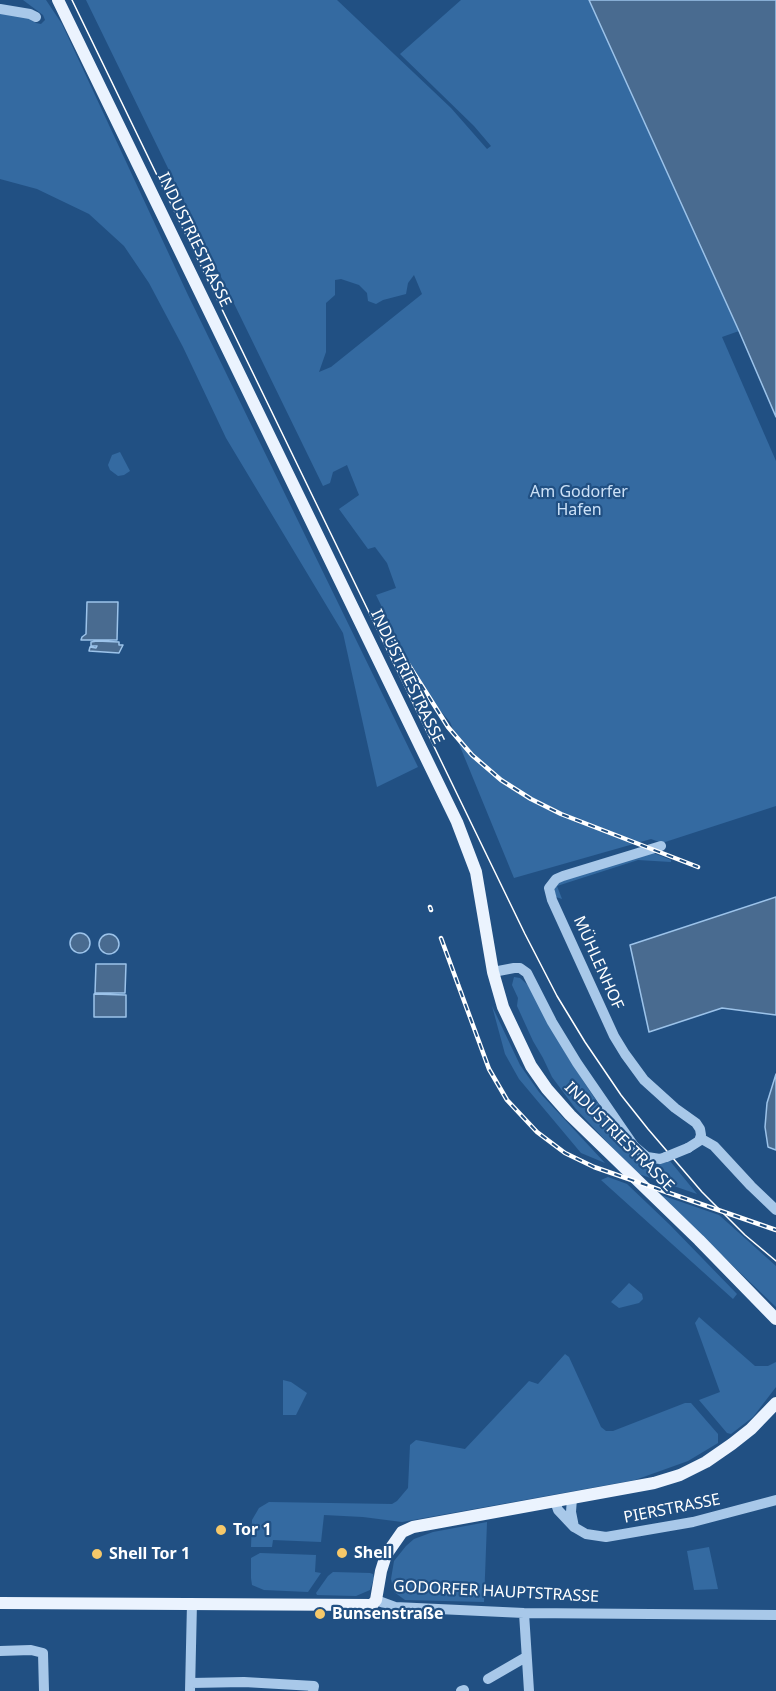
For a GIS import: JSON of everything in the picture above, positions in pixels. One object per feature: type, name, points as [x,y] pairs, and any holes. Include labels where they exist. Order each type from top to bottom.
[{"type":"main road","name":"INDUSTRIESTRASSE","points":[[58,0],[457,822],[476,872],[493,972],[503,1007],[531,1066],[547,1089],[570,1115],[699,1240],[772,1315]]},
{"type":"main road","points":[[772,1315],[776,1324]]},
{"type":"main road","points":[[376,1600],[386,1555],[402,1532],[440,1521],[654,1483],[680,1475],[706,1462],[751,1430],[774,1404]]},
{"type":"main road","name":"GODORFER HAUPTSTRASSE","points":[[0,1603],[365,1606],[372,1605],[376,1600]]},
{"type":"street","points":[[0,9],[36,17]]},
{"type":"street","name":"MÜHLENHOF","points":[[661,846],[556,879],[550,884],[550,893],[614,1036],[625,1054],[644,1080],[675,1108],[696,1123],[700,1129],[700,1138],[714,1146],[776,1210]]},
{"type":"street","points":[[493,972],[520,968],[526,973],[577,1063],[634,1146],[647,1157],[655,1159],[666,1156],[688,1148],[700,1138]]},
{"type":"street","points":[[572,1498],[574,1527]]},
{"type":"street","name":"PIERSTRASSE","points":[[574,1527],[586,1534],[606,1537],[693,1522],[776,1500]]},
{"type":"street","points":[[555,1501],[558,1510],[574,1527]]},
{"type":"street","name":"GODORFER HAUPTSTRASSE","points":[[376,1600],[395,1607],[524,1613],[776,1615]]},
{"type":"street","points":[[192,1603],[190,1687],[244,1682],[314,1686],[314,1691]]},
{"type":"street","points":[[524,1613],[529,1691]]},
{"type":"street","points":[[0,1651],[31,1650],[43,1653],[44,1691]]},
{"type":"street","points":[[488,1679],[526,1657]]},
{"type":"green space","points":[[23,0],[46,0],[62,24],[187,293],[418,767],[377,787],[343,633],[226,438],[183,347],[149,283],[124,246],[89,214],[37,189],[0,179],[0,11],[29,16],[36,23],[41,24],[45,20],[43,15]]},
{"type":"green space","name":"Am Godorfer Hafen","points":[[86,0],[337,0],[451,108],[487,149],[491,146],[474,126],[400,54],[461,0],[589,0],[739,331],[722,337],[776,461],[776,806],[662,843],[651,839],[514,878],[450,722],[413,670],[376,595],[396,588],[387,563],[375,547],[368,549],[339,509],[359,495],[347,465],[333,472],[330,483],[323,486]],"holes":[[[414,275],[422,294],[331,367],[319,372],[326,352],[326,303],[335,295],[335,280],[341,279],[359,285],[367,293],[368,301],[376,304],[406,294],[408,283]]]},
{"type":"green space","points":[[120,452],[130,471],[118,476],[110,470],[108,465],[112,455]]},
{"type":"green space","points":[[651,852],[671,862],[638,860],[557,886],[562,899],[556,897],[554,888],[558,882]]},
{"type":"green space","points":[[514,977],[520,978],[530,987],[567,1056],[613,1129],[644,1169],[670,1161],[697,1194],[636,1173],[575,1108],[552,1077],[533,1041],[517,1006],[518,998],[512,985]]},
{"type":"green space","points":[[492,1006],[520,1065],[539,1092],[605,1163],[581,1153],[519,1079],[505,1054]]},
{"type":"green space","points":[[608,1177],[627,1184],[670,1225],[737,1294],[733,1299],[601,1180]]},
{"type":"green space","points":[[658,1194],[719,1215],[776,1266],[776,1307]]},
{"type":"green space","points":[[629,1283],[642,1294],[643,1299],[639,1303],[619,1308],[611,1302]]},
{"type":"green space","points":[[699,1317],[755,1366],[768,1366],[776,1362],[776,1387],[753,1417],[731,1434],[727,1433],[699,1400],[720,1392],[695,1323]]},
{"type":"green space","points":[[565,1354],[569,1357],[601,1427],[606,1431],[613,1431],[685,1403],[691,1403],[718,1434],[718,1443],[688,1461],[635,1480],[402,1522],[324,1515],[321,1542],[273,1540],[272,1547],[251,1547],[252,1520],[259,1508],[269,1502],[392,1504],[397,1501],[408,1488],[410,1445],[416,1440],[465,1449],[529,1381],[538,1384]]},
{"type":"green space","points":[[283,1380],[291,1382],[307,1393],[296,1415],[283,1415]]},
{"type":"green space","points":[[487,1522],[484,1602],[405,1600],[394,1592],[391,1579],[394,1561],[414,1539],[433,1532]]},
{"type":"green space","points":[[709,1547],[718,1589],[694,1590],[687,1551]]},
{"type":"green space","points":[[260,1553],[316,1555],[315,1572],[321,1573],[308,1592],[264,1590],[252,1585],[251,1578],[251,1558]]},
{"type":"green space","points":[[333,1572],[370,1573],[374,1578],[370,1590],[356,1596],[317,1595],[316,1593]]},
{"type":"shaded area","points":[[589,0],[776,0],[776,417],[739,331]]},
{"type":"shaded area","points":[[87,602],[118,602],[117,640],[81,640],[86,634]]},
{"type":"shaded area","points":[[91,642],[119,642],[119,645],[123,645],[119,653],[89,651],[90,647],[96,648],[97,646],[91,646]]},
{"type":"shaded area","points":[[776,897],[776,1015],[722,1008],[649,1032],[630,945]]},
{"type":"shaded area","points":[[80,933],[87,936],[90,943],[87,950],[80,953],[73,950],[70,943],[73,936]]},
{"type":"shaded area","points":[[109,934],[116,937],[119,944],[116,951],[109,954],[102,951],[99,944],[102,937]]},
{"type":"shaded area","points":[[96,964],[126,964],[125,993],[95,993]]},
{"type":"shaded area","points":[[94,994],[126,995],[126,1017],[94,1017]]},
{"type":"shaded area","points":[[776,1074],[776,1150],[768,1147],[765,1127],[767,1103]]},
{"type":"tram line","points":[[72,0],[557,996],[621,1095],[648,1129],[702,1192],[745,1235],[776,1261]]},
{"type":"railway","points":[[391,637],[448,727],[472,755],[501,780],[561,814],[698,867]]},
{"type":"railway","points":[[441,938],[489,1069],[507,1100],[537,1132],[565,1153],[594,1167],[776,1230]]},
{"type":"place","name":"Tor 1","points":[[221,1530]]},
{"type":"place","name":"Shell","points":[[342,1553]]},
{"type":"place","name":"Shell Tor 1","points":[[97,1554]]},
{"type":"place","name":"Bunsenstraße","points":[[320,1614]]}]
